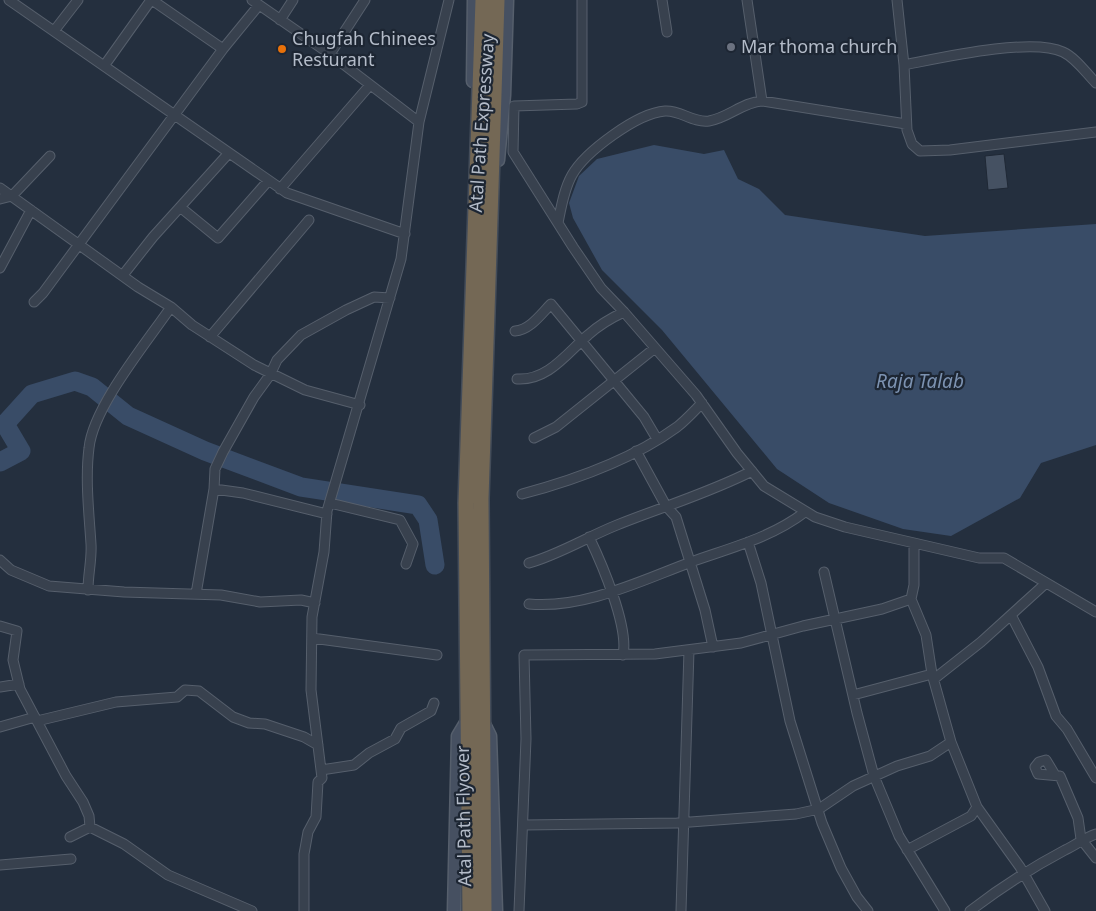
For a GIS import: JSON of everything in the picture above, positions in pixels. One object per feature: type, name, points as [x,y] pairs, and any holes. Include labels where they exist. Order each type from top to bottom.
[{"type":"highway","points":[[483,0],[486,156]]},
{"type":"highway","points":[[474,551],[482,500],[483,247],[486,156],[497,0]]},
{"type":"highway","points":[[474,551],[466,503],[483,247]]},
{"type":"highway","name":"Atal Path Flyover","points":[[470,911],[474,744],[474,551]]},
{"type":"highway","name":"Atal Path Flyover","points":[[474,744],[484,911]]},
{"type":"street","points":[[9,0],[280,189],[405,234]]},
{"type":"street","points":[[54,31],[78,0]]},
{"type":"street","points":[[104,66],[152,0],[223,49]]},
{"type":"street","points":[[280,20],[293,0]]},
{"type":"street","points":[[330,54],[365,0]]},
{"type":"street","points":[[304,911],[304,854],[308,832],[316,817],[316,788],[322,778],[311,690],[315,603],[324,552],[327,514],[401,259],[419,122],[449,0]]},
{"type":"street","points":[[474,0],[472,128],[483,247]]},
{"type":"street","name":"Atal Path Expressway","points":[[483,247],[503,111],[506,0]]},
{"type":"street","points":[[582,0],[582,102],[578,104],[514,106],[513,152],[600,288],[656,348],[702,403],[764,486],[814,518],[979,558],[1004,558],[1045,584],[1096,612]]},
{"type":"street","points":[[662,0],[667,32]]},
{"type":"street","points":[[747,0],[762,101]]},
{"type":"street","points":[[897,0],[904,64],[906,124],[912,144],[920,151],[950,150],[1096,132]]},
{"type":"street","points":[[34,302],[223,49],[255,2],[330,54],[419,122]]},
{"type":"street","points":[[904,64],[990,51],[1035,46],[1052,47],[1065,53],[1096,83]]},
{"type":"street","points":[[280,189],[370,85]]},
{"type":"street","points":[[558,223],[562,203],[572,176],[587,155],[631,124],[661,111],[675,110],[696,120],[709,121],[747,104],[762,101],[906,124]]},
{"type":"street","points":[[123,275],[180,207],[228,154]]},
{"type":"street","points":[[0,200],[12,196],[50,156]]},
{"type":"street","points":[[180,207],[218,238],[268,181]]},
{"type":"street","points":[[0,188],[171,307],[192,325],[270,375],[304,390],[360,405]]},
{"type":"street","points":[[0,268],[31,210]]},
{"type":"street","points":[[210,336],[309,220]]},
{"type":"street","points":[[196,594],[216,469],[223,452],[254,397],[270,375],[277,360],[301,335],[374,297],[390,298]]},
{"type":"street","points":[[516,331],[521,331],[529,326],[551,304],[644,417],[657,439]]},
{"type":"street","points":[[88,590],[91,545],[88,448],[92,434],[102,411],[171,307]]},
{"type":"street","points":[[517,379],[527,380],[541,375],[559,363],[581,341],[609,319],[624,312]]},
{"type":"street","points":[[534,438],[556,427],[583,404],[616,382],[656,348]]},
{"type":"street","points":[[522,494],[598,468],[636,451],[678,426],[702,403]]},
{"type":"street","points":[[636,451],[666,506],[676,518],[705,610],[713,647]]},
{"type":"street","points":[[529,563],[549,557],[589,537],[666,506],[727,484],[752,471]]},
{"type":"street","points":[[214,490],[250,495],[327,514]]},
{"type":"street","points":[[330,503],[400,520],[413,544],[406,564]]},
{"type":"street","points":[[529,604],[582,600],[611,591],[770,534],[805,512]]},
{"type":"street","points":[[589,537],[611,591],[625,644],[623,655]]},
{"type":"street","points":[[748,542],[761,583],[790,721],[841,868],[857,897],[868,911]]},
{"type":"street","points":[[914,543],[914,585],[911,598],[926,635],[933,677],[951,742],[977,807],[1023,872],[1044,911]]},
{"type":"street","points":[[0,560],[11,570],[27,579],[49,586],[88,590],[221,595],[260,602],[300,600],[315,603]]},
{"type":"street","points":[[824,572],[874,776],[899,836],[945,911]]},
{"type":"street","points":[[853,695],[933,677],[982,642],[1045,584]]},
{"type":"street","points":[[519,911],[524,825],[526,683],[524,655],[623,655],[741,644],[772,634],[882,608],[911,598]]},
{"type":"street","points":[[1011,615],[1038,667],[1056,716],[1067,729],[1096,778]]},
{"type":"street","points":[[0,626],[17,631],[13,660],[19,684],[66,776],[83,802],[89,816],[90,827]]},
{"type":"street","points":[[312,638],[437,654]]},
{"type":"street","points":[[681,911],[689,650]]},
{"type":"street","points":[[0,687],[19,684]]},
{"type":"street","points":[[0,727],[116,702],[177,697],[186,690],[192,689],[199,691],[234,717],[249,723],[265,724],[304,737],[318,745]]},
{"type":"street","points":[[321,770],[354,765],[369,753],[395,739],[401,728],[431,711],[434,703]]},
{"type":"street","points":[[454,911],[458,736],[474,720],[490,736],[496,911]]},
{"type":"street","points":[[524,825],[683,822],[796,814],[819,809],[845,791],[874,776],[897,766],[930,756],[951,742]]},
{"type":"street","points":[[1055,775],[1060,776],[1070,796],[1082,839],[1096,858]]},
{"type":"street","points":[[908,850],[971,816],[977,807]]},
{"type":"street","points":[[70,837],[90,827]]},
{"type":"street","points":[[90,827],[124,844],[168,875],[252,911]]},
{"type":"street","points":[[970,911],[1023,872],[1069,848],[1082,839],[1096,834]]},
{"type":"street","points":[[0,865],[71,859]]},
{"type":"water","name":"Raja Talab","points":[[654,145],[704,154],[724,150],[738,179],[759,189],[785,215],[925,236],[1096,224],[1096,445],[1041,463],[1020,498],[951,536],[903,529],[829,503],[777,469],[662,330],[602,270],[573,218],[569,203],[579,176],[597,159]]},
{"type":"building","points":[[1004,154],[1008,188],[988,190],[985,156]]},
{"type":"waterway","points":[[0,462],[21,451],[5,424],[32,394],[75,381],[92,387],[128,416],[205,451],[301,487],[418,505],[428,520],[435,565]]},
{"type":"place","name":"Mar thoma church","points":[[731,47]]},
{"type":"place","name":"Chugfah Chinees Resturant","points":[[282,49]]}]
